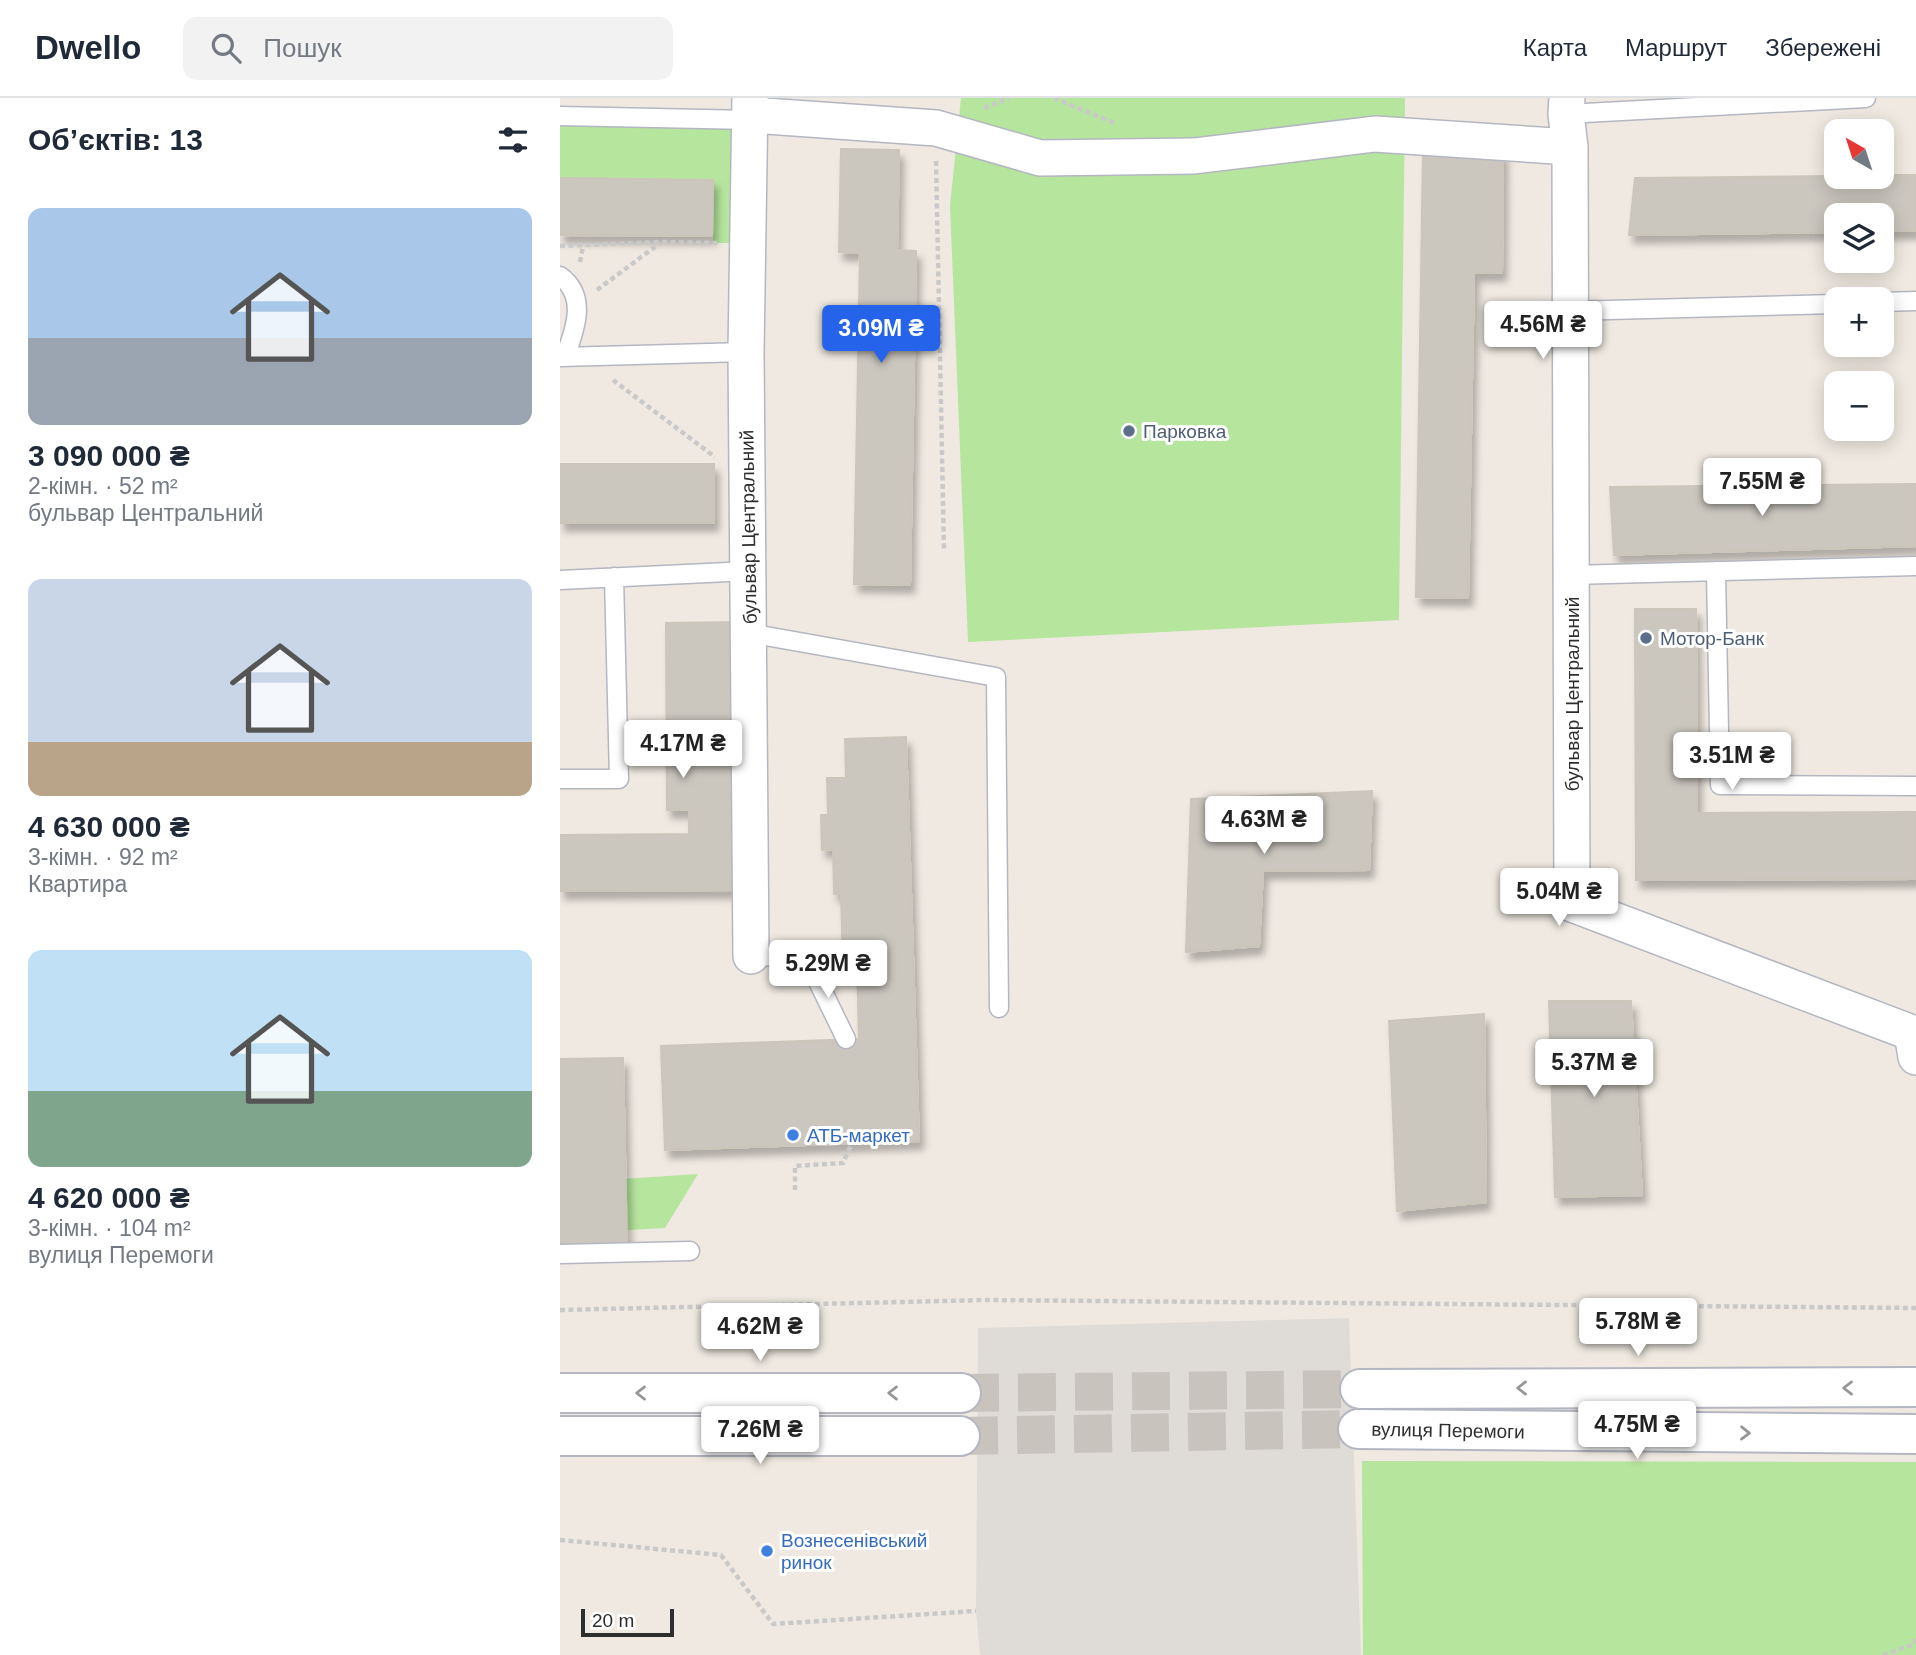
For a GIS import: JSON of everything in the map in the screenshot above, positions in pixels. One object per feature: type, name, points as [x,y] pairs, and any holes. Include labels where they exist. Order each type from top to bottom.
[{"type":"main road","name":"вулиця Перемоги","points":[[1360,1389],[1916,1387]]},
{"type":"main road","points":[[560,1393],[961,1393]]},
{"type":"main road","name":"вулиця Перемоги","points":[[1358,1429],[1916,1434]]},
{"type":"main road","points":[[560,1436],[960,1436]]},
{"type":"street","points":[[750,111],[936,128],[1040,158],[1194,156],[1375,134],[1568,119]]},
{"type":"street","name":"бульвар Центральний","points":[[750,111],[746,352],[751,956]]},
{"type":"street","name":"бульвар Центральний","points":[[1568,119],[1572,904],[1912,1034],[1916,1057]]},
{"type":"lane","points":[[1568,119],[1866,98]]},
{"type":"lane","points":[[560,116],[750,111]]},
{"type":"lane","points":[[560,276],[574,292],[577,305],[569,357],[746,352]]},
{"type":"lane","points":[[1894,302],[1916,301]]},
{"type":"lane","points":[[1570,311],[1824,304]]},
{"type":"lane","points":[[1571,575],[1916,566]]},
{"type":"lane","points":[[560,580],[749,571]]},
{"type":"lane","points":[[1716,571],[1720,785],[1916,786]]},
{"type":"lane","points":[[560,779],[620,779],[614,578]]},
{"type":"lane","points":[[749,633],[996,677],[999,1008]]},
{"type":"lane","points":[[751,956],[806,957],[846,1039]]},
{"type":"lane","points":[[560,1254],[690,1251]]},
{"type":"path","points":[[936,128],[944,550]]},
{"type":"path","points":[[577,305],[660,242]]},
{"type":"path","points":[[560,246],[660,242],[748,243]]},
{"type":"path","points":[[569,357],[748,482]]},
{"type":"path","points":[[794,1189],[794,1166],[843,1163],[852,1143]]},
{"type":"path","points":[[560,1310],[986,1300],[1916,1308]]},
{"type":"path","points":[[560,1539],[721,1555],[773,1624],[976,1611]]},
{"type":"path","points":[[1883,1655],[1915,1644],[1916,1637]]},
{"type":"green space","points":[[961,98],[1405,98],[1399,620],[968,642],[950,206]]},
{"type":"green space","points":[[560,116],[751,120],[748,243],[713,243],[713,180],[560,178]]},
{"type":"green space","points":[[698,1174],[665,1228],[560,1234],[560,1183]]},
{"type":"green space","points":[[1362,1461],[1916,1462],[1916,1655],[1363,1655]]},
{"type":"shaded area","points":[[1349,1318],[1361,1655],[980,1655],[976,1611],[978,1328]]},
{"type":"building","points":[[841,149],[899,150],[897,250],[916,251],[910,585],[854,584],[860,253],[839,252]]},
{"type":"building","points":[[1423,151],[1503,152],[1502,273],[1474,273],[1468,598],[1416,597]]},
{"type":"building","points":[[1894,175],[1916,175],[1916,231],[1894,231],[1894,203],[1824,203],[1824,232],[1629,235],[1635,178],[1824,176],[1824,189],[1894,189]]},
{"type":"building","points":[[560,178],[713,180],[712,236],[560,235]]},
{"type":"building","points":[[560,464],[714,464],[714,523],[560,523]]},
{"type":"building","points":[[1916,484],[1916,546],[1614,555],[1610,487]]},
{"type":"building","points":[[1635,609],[1696,609],[1697,813],[1916,812],[1916,879],[1636,880]]},
{"type":"building","points":[[740,622],[741,890],[560,891],[560,835],[689,834],[689,810],[667,810],[666,623]]},
{"type":"building","points":[[906,737],[919,1141],[665,1150],[661,1046],[859,1039],[857,963],[843,963],[841,894],[834,894],[833,849],[822,850],[821,815],[828,815],[827,778],[846,778],[845,739]]},
{"type":"building","points":[[1372,791],[1369,870],[1263,871],[1259,946],[1186,952],[1191,799]]},
{"type":"building","points":[[1549,1001],[1631,1001],[1642,1195],[1555,1197]]},
{"type":"building","points":[[1484,1014],[1486,1202],[1397,1211],[1389,1021]]},
{"type":"building","points":[[623,1058],[627,1247],[560,1248],[560,1059]]},
{"type":"tunnel","points":[[961,1393],[1360,1389]]},
{"type":"tunnel","points":[[960,1436],[1358,1429]]},
{"type":"place","name":"Парковка","points":[[1129,431]]},
{"type":"place","name":"Мотор-Банк","points":[[1646,638]]},
{"type":"place","name":"АТБ-маркет","points":[[793,1135]]},
{"type":"place","name":"Вознесенівський ринок","points":[[767,1551]]}]
